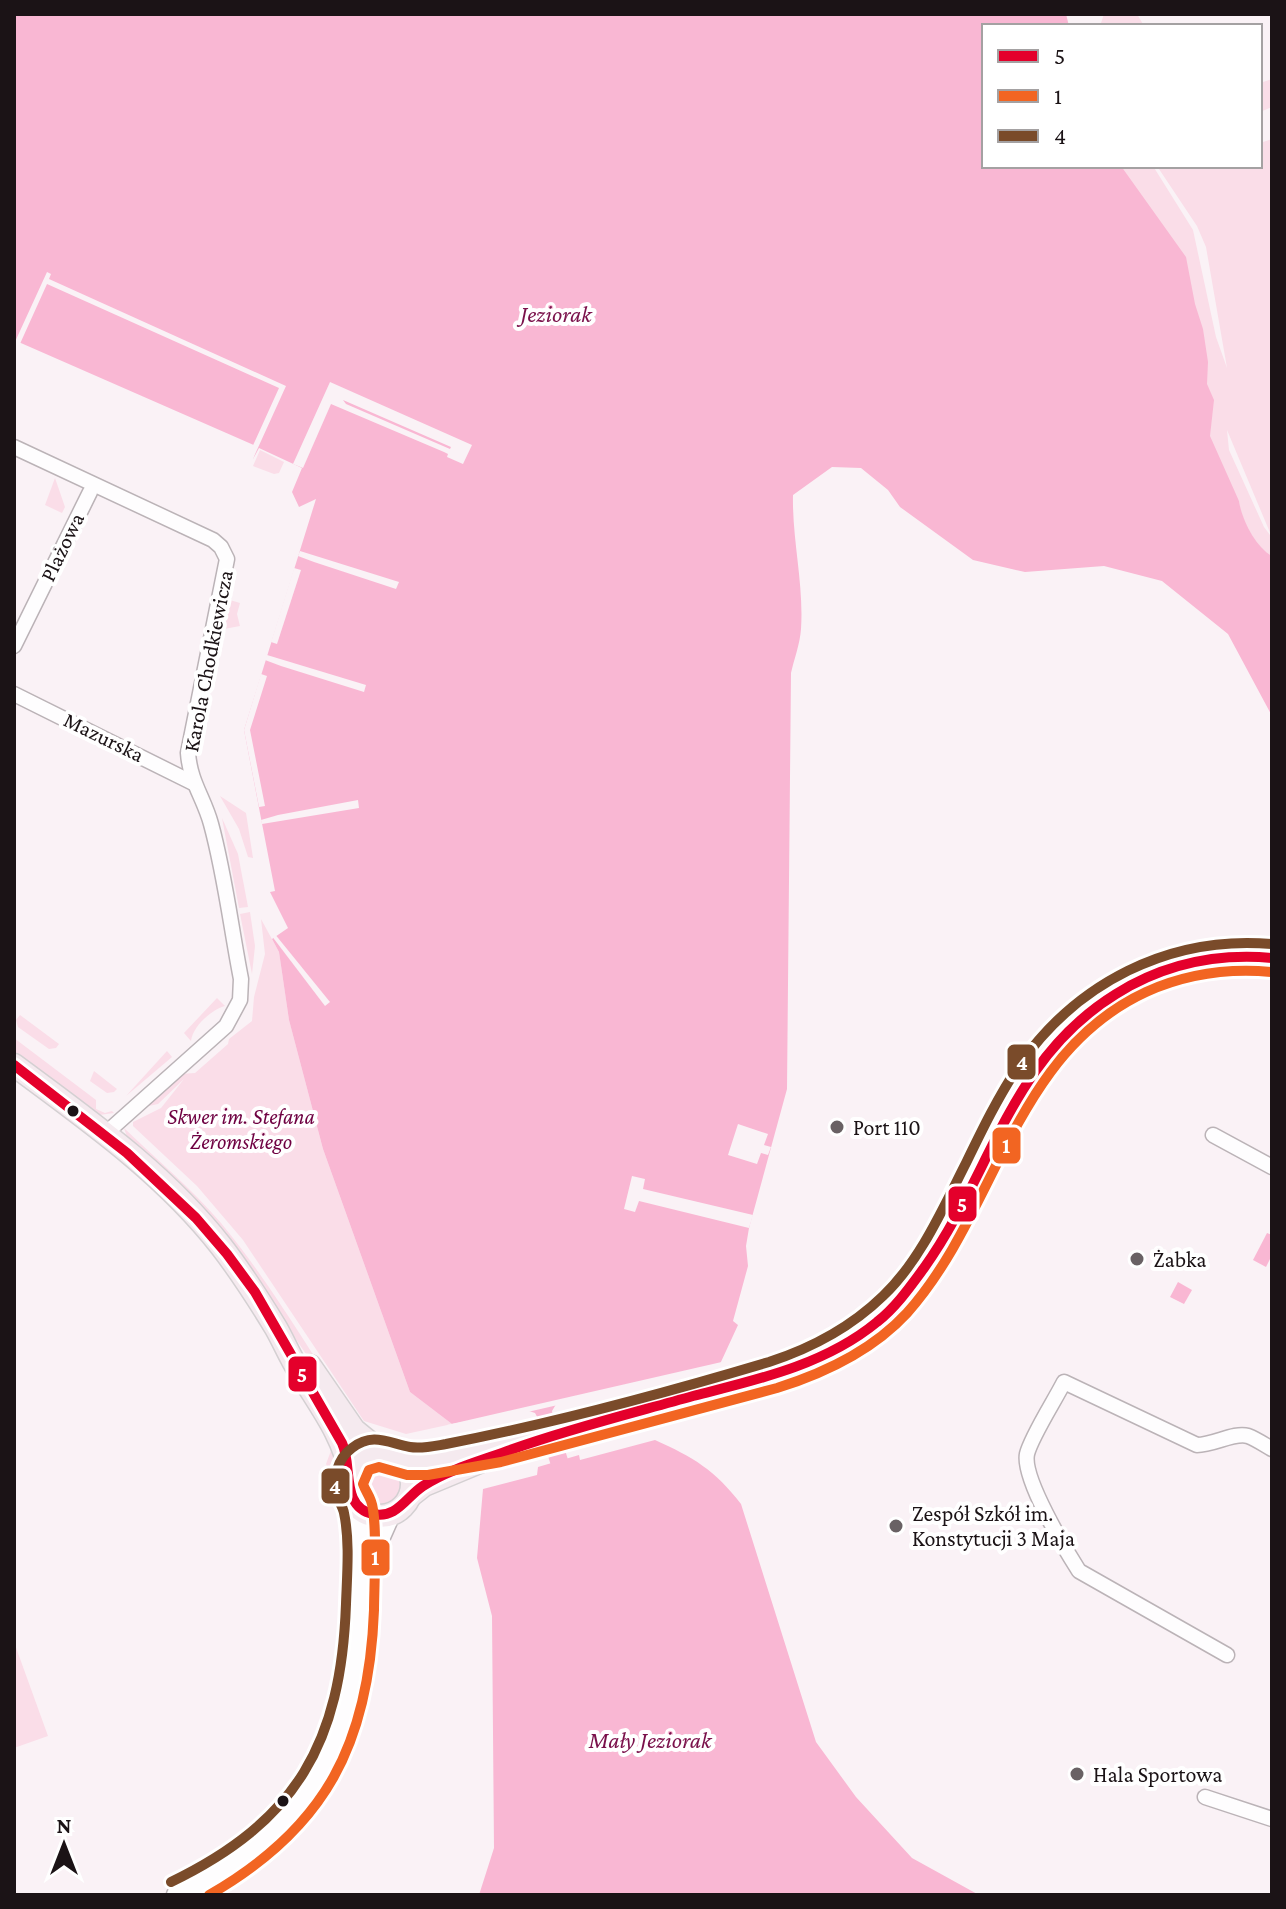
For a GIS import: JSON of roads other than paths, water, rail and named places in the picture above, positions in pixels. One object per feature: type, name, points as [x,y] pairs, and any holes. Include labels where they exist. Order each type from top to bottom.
[{"type":"main road","points":[[350,1474],[361,1458],[390,1456],[416,1462],[525,1444],[807,1364],[850,1342],[884,1317],[907,1293],[928,1263],[1018,1093],[1064,1032],[1124,987],[1173,966],[1223,956],[1272,958]]},
{"type":"main road","points":[[14,1065],[154,1175],[200,1222],[239,1271],[277,1330],[339,1439],[348,1457],[349,1488],[358,1506],[369,1514],[390,1514],[401,1508],[424,1485],[525,1444]]},
{"type":"main road","points":[[277,1330],[309,1365],[354,1430],[411,1476],[410,1496]]},
{"type":"street","name":"Karola Chodkiewicza","points":[[14,447],[213,540],[227,559],[189,740],[189,767],[214,835],[241,979],[240,1000],[226,1026],[105,1134]]},
{"type":"street","name":"Plażowa","points":[[14,646],[90,492]]},
{"type":"street","name":"Mazurska","points":[[14,694],[193,783]]},
{"type":"street","points":[[1213,1135],[1272,1167]]},
{"type":"street","points":[[1227,1655],[1079,1571],[1029,1477],[1027,1453],[1064,1382],[1197,1445],[1210,1445],[1234,1436],[1248,1436],[1272,1449]]},
{"type":"street","points":[[177,1895],[215,1877],[256,1847],[294,1810],[314,1785],[341,1731],[350,1695],[359,1610],[358,1506]]},
{"type":"street","points":[[359,1610],[373,1558],[390,1514]]},
{"type":"street","points":[[1205,1797],[1272,1819]]},
{"type":"water","name":"Jeziorak","points":[[14,14],[1066,14],[1068,24],[982,24],[982,168],[1122,168],[1186,257],[1203,329],[1208,362],[1207,384],[1214,400],[1210,436],[1250,532],[1272,556],[1272,716],[1228,634],[1162,581],[1104,566],[1025,572],[973,560],[900,507],[888,490],[861,468],[832,467],[793,495],[801,612],[800,635],[791,673],[787,1089],[749,1228],[746,1246],[748,1266],[733,1321],[738,1325],[720,1364],[558,1401],[552,1411],[554,1421],[541,1424],[535,1413],[526,1410],[452,1424],[410,1392],[323,1149],[289,1020],[279,952],[272,939],[288,928],[270,892],[275,891],[244,730],[316,499],[299,507],[292,492],[302,468],[259,448],[253,459],[256,446],[14,340]]},
{"type":"water","points":[[1267,1233],[1272,1235],[1272,1255],[1266,1267],[1253,1260]]},
{"type":"water","points":[[1178,1282],[1192,1290],[1184,1304],[1170,1297]]},
{"type":"water","name":"Mały Jeziorak","points":[[655,1440],[702,1466],[722,1482],[741,1504],[816,1742],[856,1797],[912,1858],[979,1895],[479,1895],[494,1848],[492,1616],[477,1558],[483,1489],[537,1475],[538,1467],[579,1455],[580,1460]]},
{"type":"waterway","points":[[547,1423],[559,1461]]},
{"type":"place","name":"Port 110","points":[[837,1127]]},
{"type":"place","name":"Żabka","points":[[1137,1259]]},
{"type":"place","name":"Zespół Szkół im. Konstytucji 3 Maja","points":[[896,1526]]},
{"type":"place","name":"Hala Sportowa","points":[[1077,1774]]},
{"type":"park label","name":"Skwer im. Stefana Żeromskiego","points":[[241,1128]]}]
